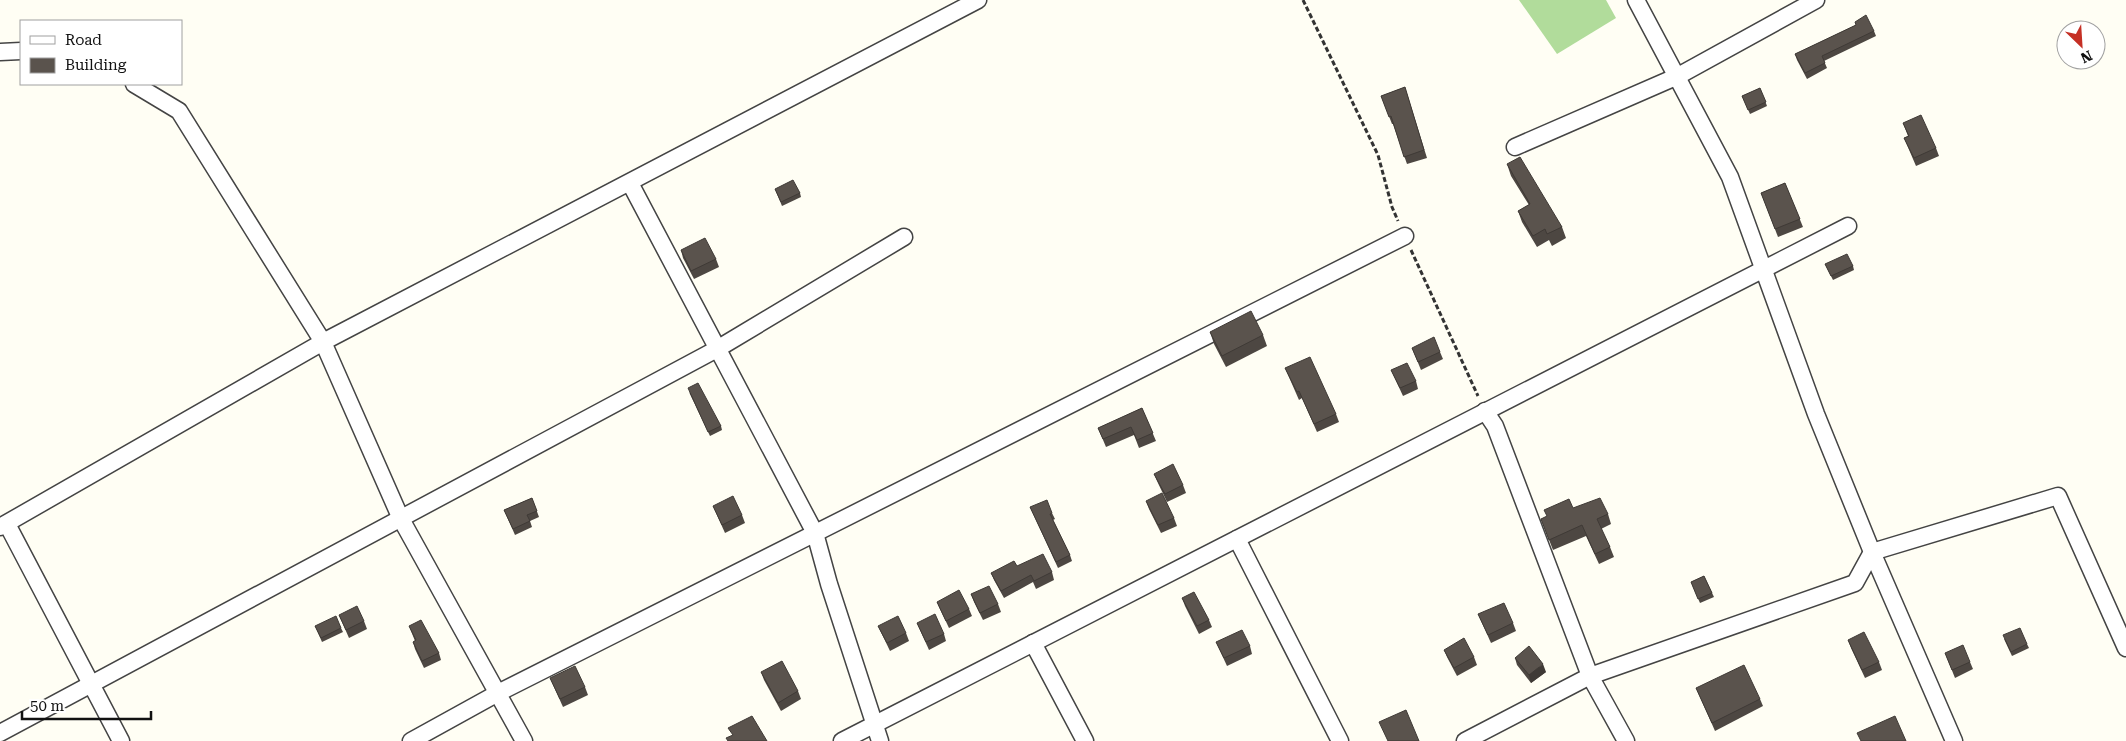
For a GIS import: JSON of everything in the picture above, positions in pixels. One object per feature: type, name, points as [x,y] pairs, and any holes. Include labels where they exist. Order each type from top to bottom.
[{"type":"street","points":[[121,741],[3,525],[323,342],[978,0]]},
{"type":"street","points":[[1636,0],[1730,177],[1816,414],[1872,552],[1954,741]]},
{"type":"street","points":[[1514,147],[1678,76],[1816,0]]},
{"type":"street","points":[[0,52],[20,51]]},
{"type":"street","points":[[136,85],[179,111],[323,342],[401,519],[524,741]]},
{"type":"street","points":[[630,183],[815,533],[829,584],[880,741]]},
{"type":"street","points":[[842,741],[1848,226]]},
{"type":"street","points":[[411,741],[498,693],[1405,236]]},
{"type":"street","points":[[0,734],[718,349],[904,237]]},
{"type":"street","points":[[1485,412],[1495,426],[1590,676],[1626,741]]},
{"type":"street","points":[[1465,741],[1590,676],[1855,583],[1872,552],[2058,496],[2126,648]]},
{"type":"street","points":[[1237,539],[1340,741]]},
{"type":"street","points":[[1033,643],[1085,741]]},
{"type":"path","points":[[1303,0],[1378,155],[1392,208],[1485,412]]},
{"type":"green space","points":[[1519,0],[1606,0],[1616,18],[1557,54]]},
{"type":"building","points":[[1866,15],[1874,31],[1822,56],[1825,63],[1805,73],[1795,54],[1856,25],[1855,22]]},
{"type":"building","points":[[1405,87],[1424,150],[1404,157],[1391,116],[1389,117],[1381,96]]},
{"type":"building","points":[[1760,88],[1766,102],[1748,110],[1742,96]]},
{"type":"building","points":[[1921,115],[1936,148],[1914,158],[1904,138],[1909,136],[1903,123]]},
{"type":"building","points":[[1520,157],[1562,227],[1547,234],[1545,229],[1533,236],[1518,211],[1530,204],[1507,164]]},
{"type":"building","points":[[793,180],[800,193],[781,202],[775,189]]},
{"type":"building","points":[[1785,183],[1800,219],[1775,229],[1761,193]]},
{"type":"building","points":[[705,238],[716,259],[691,271],[681,250]]},
{"type":"building","points":[[1847,254],[1853,266],[1831,276],[1825,264]]},
{"type":"building","points":[[1251,311],[1263,335],[1222,356],[1210,332]]},
{"type":"building","points":[[1434,337],[1440,352],[1418,362],[1412,348]]},
{"type":"building","points":[[1310,357],[1336,414],[1314,424],[1299,391],[1297,392],[1285,368]]},
{"type":"building","points":[[1407,363],[1416,381],[1400,388],[1391,370]]},
{"type":"building","points":[[698,383],[721,426],[708,432],[688,388]]},
{"type":"building","points":[[1142,408],[1153,433],[1137,440],[1131,427],[1103,439],[1098,428]]},
{"type":"building","points":[[1173,464],[1183,485],[1165,494],[1154,474]]},
{"type":"building","points":[[1162,493],[1174,518],[1158,525],[1146,501]]},
{"type":"building","points":[[733,496],[742,515],[722,525],[713,506]]},
{"type":"building","points":[[532,498],[537,511],[527,515],[530,521],[513,529],[504,510]]},
{"type":"building","points":[[1600,498],[1608,514],[1597,519],[1610,547],[1595,554],[1582,525],[1549,540],[1541,519],[1547,516],[1544,510],[1569,499],[1573,508]]},
{"type":"building","points":[[1047,500],[1052,513],[1050,514],[1070,555],[1056,562],[1030,507]]},
{"type":"building","points":[[1043,554],[1052,572],[1034,581],[1031,575],[1001,591],[991,573],[1014,561],[1017,566]]},
{"type":"building","points":[[1704,576],[1712,593],[1698,599],[1691,582]]},
{"type":"building","points":[[989,586],[998,604],[980,613],[971,594]]},
{"type":"building","points":[[959,590],[969,609],[946,621],[937,602]]},
{"type":"building","points":[[1194,592],[1209,620],[1197,626],[1182,598]]},
{"type":"building","points":[[1504,603],[1513,623],[1488,635],[1478,614]]},
{"type":"building","points":[[357,606],[364,621],[346,630],[339,615]]},
{"type":"building","points":[[935,614],[944,634],[926,642],[917,623]]},
{"type":"building","points":[[336,616],[341,628],[321,638],[315,626]]},
{"type":"building","points":[[898,616],[906,633],[887,643],[878,626]]},
{"type":"building","points":[[421,620],[439,653],[422,661],[413,642],[416,640],[409,626]]},
{"type":"building","points":[[2020,628],[2027,644],[2011,652],[2003,635]]},
{"type":"building","points":[[1242,630],[1250,646],[1224,658],[1216,642]]},
{"type":"building","points":[[1864,632],[1879,662],[1862,670],[1848,640]]},
{"type":"building","points":[[1464,638],[1474,657],[1454,668],[1444,650]]},
{"type":"building","points":[[1963,645],[1970,662],[1952,670],[1945,653]]},
{"type":"building","points":[[1529,646],[1543,664],[1529,675],[1515,658]]},
{"type":"building","points":[[782,661],[798,691],[778,703],[761,672]]},
{"type":"building","points":[[1744,665],[1760,699],[1712,723],[1696,688]]},
{"type":"building","points":[[575,666],[585,687],[560,699],[550,678]]},
{"type":"building","points":[[1406,710],[1419,741],[1388,741],[1379,722]]},
{"type":"building","points":[[752,716],[767,741],[728,741],[726,738],[733,735],[728,728]]},
{"type":"building","points":[[1895,716],[1906,741],[1861,741],[1857,733]]}]
